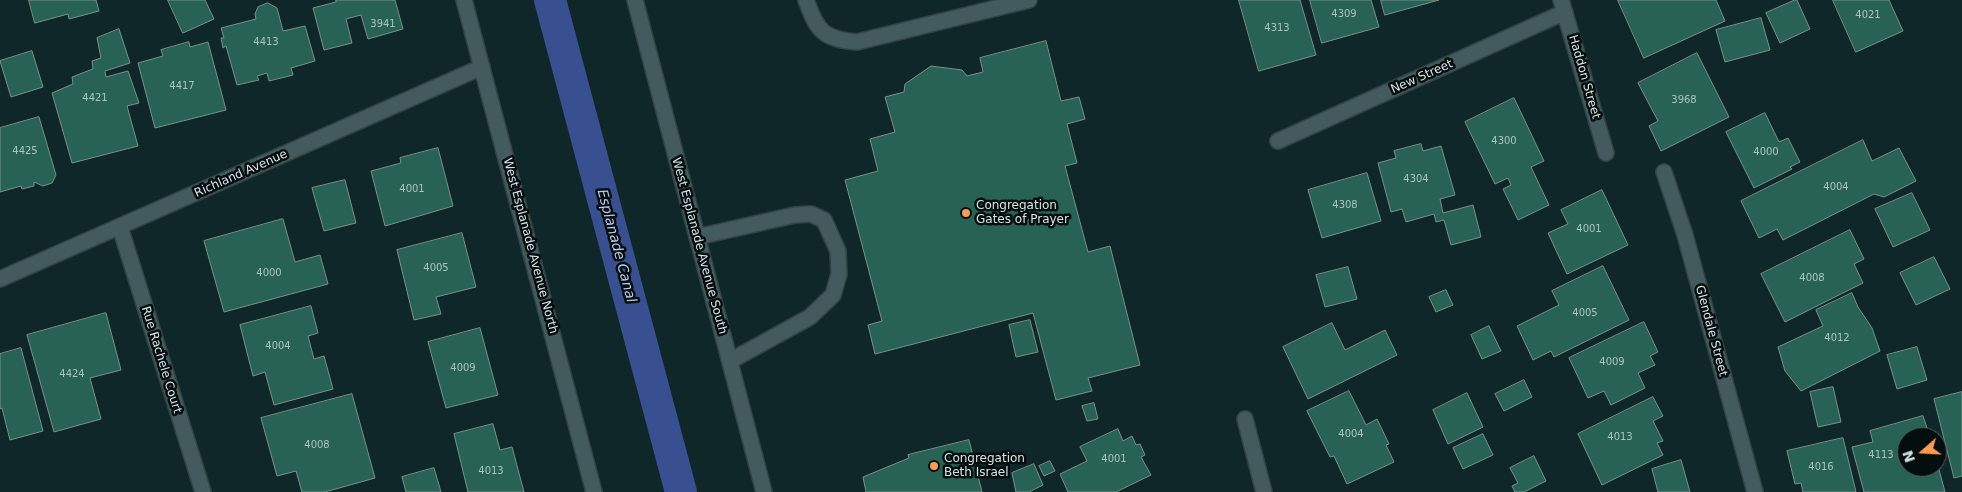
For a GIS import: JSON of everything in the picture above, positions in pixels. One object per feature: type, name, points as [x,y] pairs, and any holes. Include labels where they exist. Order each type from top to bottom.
[{"type":"street","name":"West Esplanade Avenue North","points":[[464,0],[594,492]]},
{"type":"street","name":"West Esplanade Avenue South","points":[[635,0],[764,492]]},
{"type":"street","points":[[806,0],[815,24],[835,40],[857,42],[1022,1]]},
{"type":"street","name":"New Street","points":[[1278,141],[1563,6]]},
{"type":"street","name":"Haddon Street","points":[[1563,6],[1606,153]]},
{"type":"street","name":"Richland Avenue","points":[[0,279],[482,67]]},
{"type":"street","name":"Glendale Street","points":[[1664,172],[1685,235],[1755,492]]},
{"type":"street","points":[[697,238],[794,215],[811,214],[824,220],[838,251],[840,274],[833,295],[810,317],[730,361]]},
{"type":"street","name":"Rue Rachele Court","points":[[120,227],[202,492]]},
{"type":"street","points":[[1245,419],[1264,492]]},
{"type":"building","points":[[29,0],[96,0],[99,11],[69,19],[68,14],[35,23]]},
{"type":"building","points":[[168,0],[205,0],[214,19],[183,33]]},
{"type":"building","points":[[336,0],[395,0],[403,29],[368,39],[361,15],[346,19],[352,43],[324,50],[313,8],[336,2]]},
{"type":"building","points":[[1239,0],[1300,0],[1316,55],[1259,71]]},
{"type":"building","points":[[1310,0],[1371,0],[1379,27],[1322,43]]},
{"type":"building","points":[[1381,0],[1439,0],[1385,15]]},
{"type":"building","points":[[1618,0],[1716,0],[1725,21],[1644,58]]},
{"type":"building","points":[[1797,0],[1810,29],[1780,43],[1766,13]]},
{"type":"building","points":[[1833,0],[1889,0],[1903,31],[1856,52]]},
{"type":"building","points":[[268,3],[277,8],[283,31],[305,26],[315,61],[291,68],[293,75],[269,81],[267,73],[257,76],[259,80],[237,85],[226,46],[223,48],[221,38],[224,38],[221,28],[256,19],[255,14],[258,7]]},
{"type":"building","points":[[1761,18],[1770,50],[1725,62],[1716,30]]},
{"type":"building","points":[[119,29],[130,63],[105,71],[106,77],[128,71],[139,103],[127,106],[138,146],[72,163],[52,93],[73,84],[72,77],[93,69],[92,61],[101,58],[97,38]]},
{"type":"building","name":"Congregation Gates of Prayer","points":[[1046,41],[1061,101],[1079,97],[1085,119],[1067,124],[1077,163],[1065,166],[1088,252],[1110,246],[1140,365],[1088,378],[1092,391],[1056,400],[1033,313],[875,354],[868,325],[882,321],[845,180],[878,171],[870,139],[895,132],[885,97],[904,92],[905,84],[931,66],[962,70],[967,76],[983,72],[980,58]]},
{"type":"building","points":[[189,42],[190,47],[208,42],[226,110],[155,128],[138,63],[163,56],[161,50]]},
{"type":"building","points":[[32,51],[43,87],[11,97],[0,61]]},
{"type":"building","points":[[1697,53],[1729,117],[1661,151],[1649,126],[1658,121],[1638,83]]},
{"type":"building","points":[[1514,98],[1544,161],[1531,167],[1549,205],[1518,220],[1503,189],[1511,185],[1508,178],[1495,184],[1465,122]]},
{"type":"building","points":[[1765,113],[1779,142],[1788,138],[1800,162],[1790,167],[1792,169],[1754,188],[1726,132]]},
{"type":"building","points":[[39,117],[56,175],[52,183],[43,186],[34,182],[34,186],[22,189],[21,186],[0,192],[0,128]]},
{"type":"building","points":[[1863,140],[1872,161],[1899,148],[1916,181],[1884,197],[1874,194],[1783,240],[1777,229],[1759,238],[1741,201]]},
{"type":"building","points":[[1421,144],[1423,151],[1441,146],[1455,195],[1440,199],[1443,213],[1473,205],[1481,237],[1451,245],[1444,220],[1436,222],[1434,214],[1406,222],[1402,209],[1391,212],[1378,163],[1396,158],[1394,151]]},
{"type":"building","points":[[438,148],[453,206],[385,226],[371,171],[401,163],[400,158]]},
{"type":"building","points":[[1367,173],[1381,221],[1322,238],[1308,190]]},
{"type":"building","points":[[345,180],[356,223],[324,231],[312,188]]},
{"type":"building","points":[[1602,190],[1628,245],[1567,274],[1548,233],[1568,224],[1561,210]]},
{"type":"building","points":[[1912,193],[1930,230],[1893,247],[1875,209]]},
{"type":"building","points":[[283,219],[295,262],[320,255],[328,284],[224,312],[204,241]]},
{"type":"building","points":[[1850,230],[1864,259],[1854,264],[1863,283],[1785,322],[1761,274]]},
{"type":"building","points":[[462,233],[476,287],[436,297],[441,314],[414,320],[397,250]]},
{"type":"building","points":[[1934,257],[1950,289],[1916,305],[1900,273]]},
{"type":"building","points":[[1603,266],[1629,320],[1554,357],[1551,351],[1533,360],[1517,326],[1559,305],[1552,291]]},
{"type":"building","points":[[1348,267],[1357,299],[1325,307],[1316,275]]},
{"type":"building","points":[[1446,290],[1453,305],[1436,312],[1429,297]]},
{"type":"building","points":[[1852,293],[1858,307],[1872,328],[1880,351],[1801,391],[1785,371],[1778,347],[1823,326],[1816,310]]},
{"type":"building","points":[[311,306],[318,333],[308,336],[314,359],[324,356],[333,389],[274,405],[265,372],[253,376],[240,325]]},
{"type":"building","points":[[106,313],[121,370],[90,378],[101,419],[54,432],[27,335]]},
{"type":"building","points":[[1030,320],[1038,352],[1016,357],[1009,325]]},
{"type":"building","points":[[1644,322],[1658,352],[1650,356],[1655,365],[1638,373],[1645,388],[1611,405],[1604,391],[1588,398],[1569,358]]},
{"type":"building","points":[[1332,323],[1345,350],[1385,330],[1397,355],[1308,399],[1283,347]]},
{"type":"building","points":[[1489,326],[1501,351],[1482,359],[1471,335]]},
{"type":"building","points":[[480,328],[498,395],[446,408],[428,342]]},
{"type":"building","points":[[1917,347],[1927,380],[1897,389],[1887,355]]},
{"type":"building","points":[[21,348],[43,431],[10,440],[2,408],[0,409],[0,354]]},
{"type":"building","points":[[1524,380],[1532,397],[1504,411],[1495,394]]},
{"type":"building","points":[[1833,387],[1841,422],[1818,427],[1810,392]]},
{"type":"building","points":[[1349,391],[1366,425],[1377,419],[1389,444],[1386,445],[1394,462],[1347,484],[1334,456],[1330,457],[1307,411]]},
{"type":"building","points":[[1962,392],[1962,476],[1954,478],[1947,450],[1947,427],[1941,427],[1934,399]]},
{"type":"building","points":[[1467,393],[1483,427],[1448,444],[1433,410]]},
{"type":"building","points":[[352,394],[375,478],[325,492],[302,492],[296,471],[277,476],[261,418]]},
{"type":"building","points":[[1653,397],[1663,416],[1653,421],[1663,441],[1657,443],[1663,455],[1602,485],[1578,434]]},
{"type":"building","points":[[1094,403],[1098,419],[1087,421],[1082,406]]},
{"type":"building","points":[[1923,416],[1927,427],[1897,427],[1897,477],[1941,477],[1945,492],[1864,492],[1852,447],[1873,442],[1870,431]]},
{"type":"building","points":[[493,424],[500,450],[512,447],[524,492],[468,492],[454,434]]},
{"type":"building","points":[[1118,429],[1123,441],[1132,436],[1136,445],[1140,444],[1145,455],[1141,457],[1151,475],[1116,492],[1068,492],[1060,474],[1087,461],[1080,447]]},
{"type":"building","points":[[1483,434],[1493,455],[1463,469],[1453,448]]},
{"type":"building","points":[[1843,438],[1856,492],[1803,492],[1801,483],[1795,484],[1787,451]]},
{"type":"building","name":"Congregation Beth Israel","points":[[969,440],[982,492],[866,492],[863,477],[909,458],[908,455]]},
{"type":"building","points":[[1534,456],[1546,481],[1524,492],[1515,492],[1512,486],[1518,483],[1510,468]]},
{"type":"building","points":[[1681,460],[1690,492],[1658,492],[1652,469]]},
{"type":"building","points":[[1050,461],[1055,471],[1044,476],[1039,466]]},
{"type":"building","points":[[1034,464],[1043,485],[1029,492],[1016,492],[1012,473]]},
{"type":"building","points":[[434,468],[441,492],[406,492],[402,477]]},
{"type":"waterway","name":"Esplanade Canal","points":[[550,0],[681,492]]},
{"type":"place","name":"Congregation Gates of Prayer","points":[[966,213]]},
{"type":"place","name":"Congregation Beth Israel","points":[[934,466]]}]
